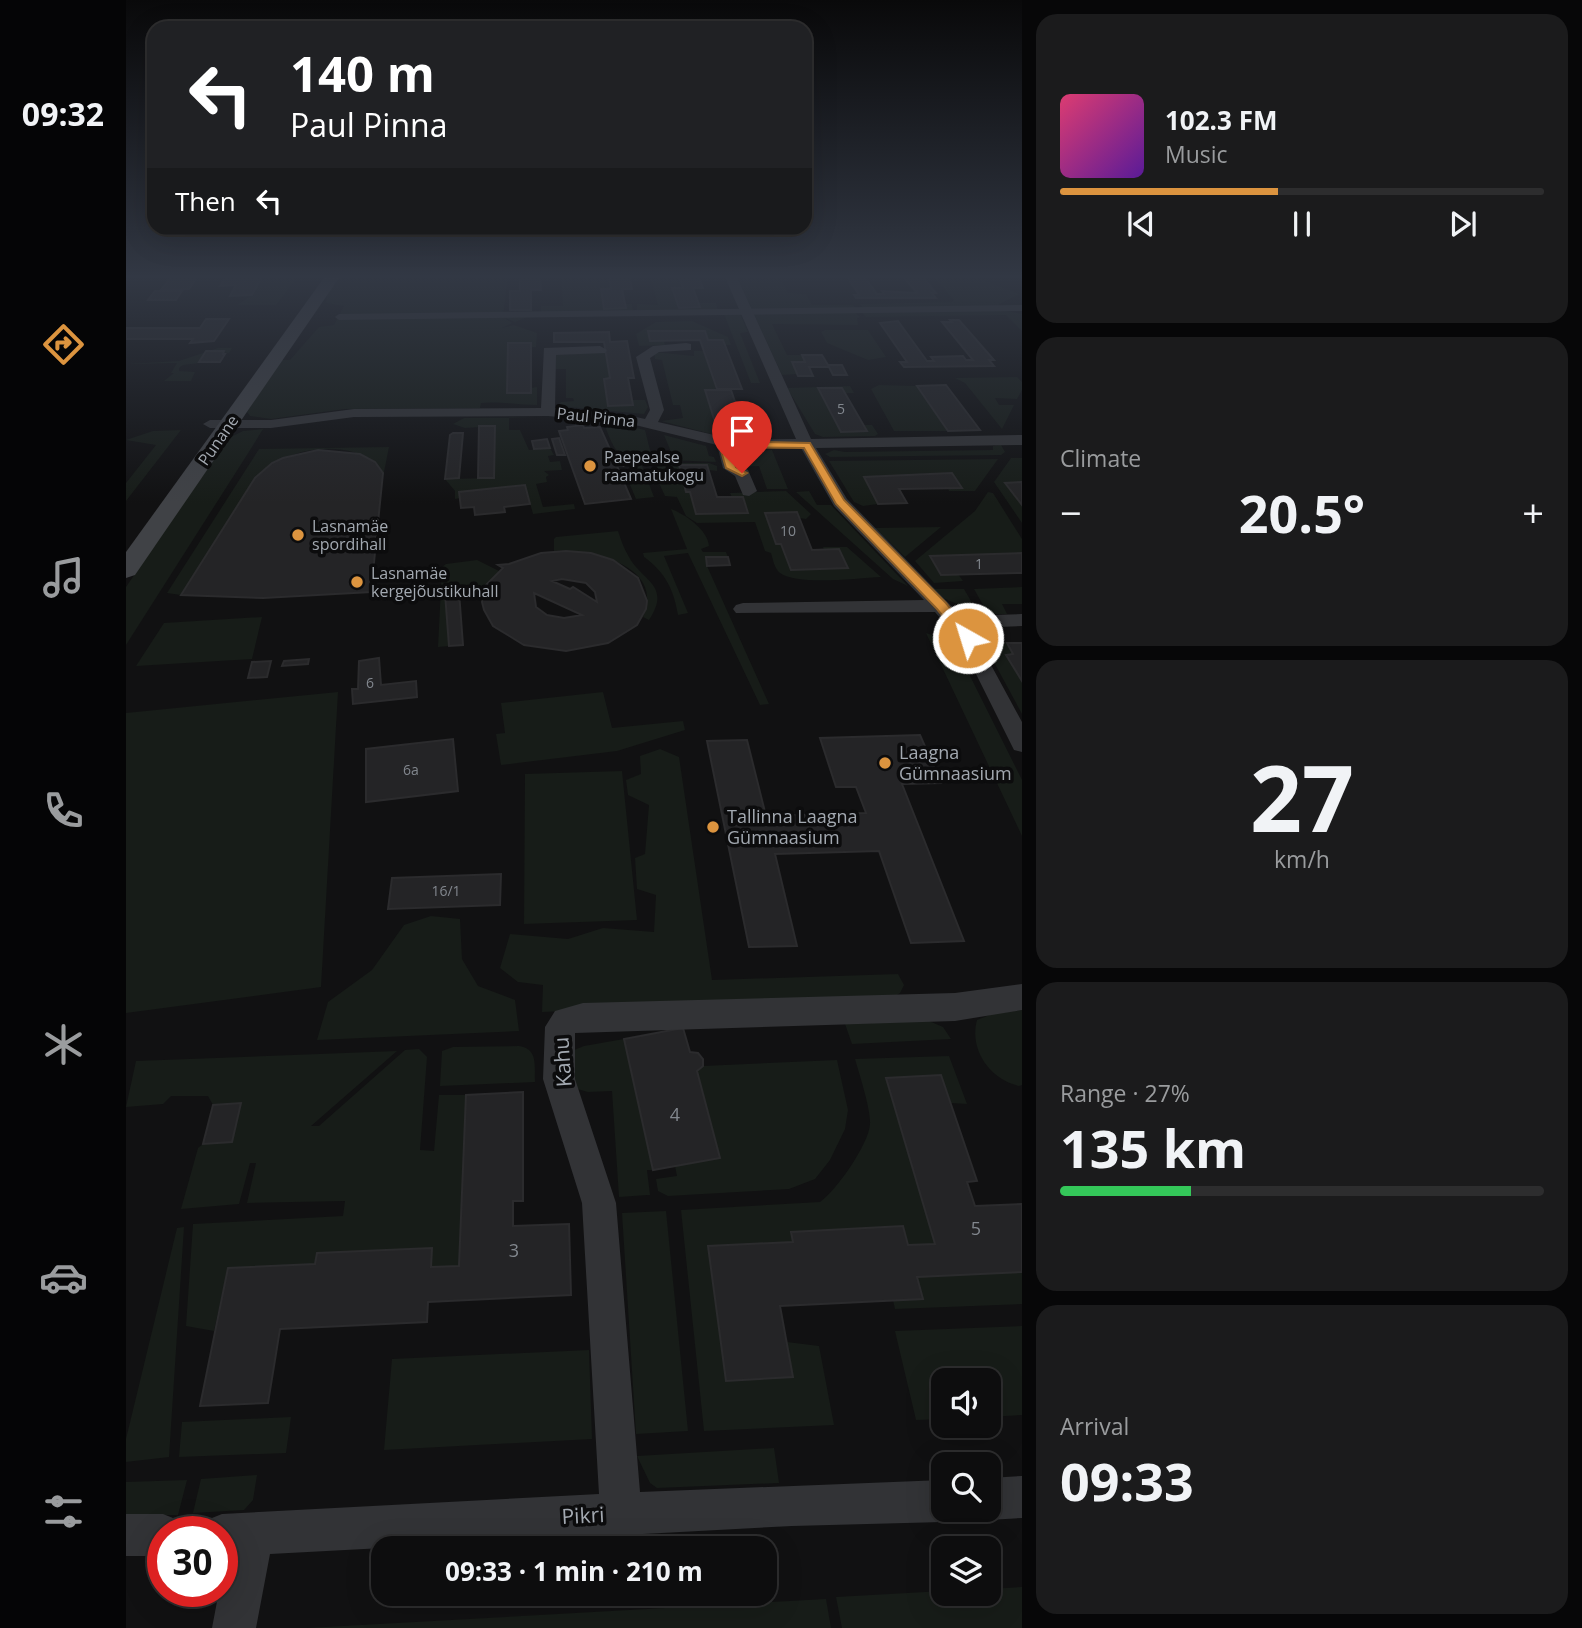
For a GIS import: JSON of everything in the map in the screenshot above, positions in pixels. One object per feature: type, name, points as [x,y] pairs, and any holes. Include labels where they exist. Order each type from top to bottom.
[{"type":"main road","name":"Punane","points":[[126,570],[269,351]]},
{"type":"main road","name":"Punane","points":[[126,542],[276,351]]},
{"type":"street","points":[[548,412],[550,351]]},
{"type":"street","points":[[650,424],[657,410],[643,357],[651,351]]},
{"type":"street","points":[[764,351],[807,445],[840,502],[956,622],[968,638],[1022,744]]},
{"type":"street","name":"Paul Pinna","points":[[220,424],[288,422],[344,413],[548,412],[627,419],[724,444],[807,445],[1022,440]]},
{"type":"street","points":[[724,444],[732,468],[742,473],[749,491]]},
{"type":"street","points":[[743,610],[941,606]]},
{"type":"street","points":[[956,622],[1022,620]]},
{"type":"street","name":"Kahu","points":[[621,1514],[599,1203],[559,1079],[560,1027],[565,1021],[583,1017],[955,1007],[1022,998]]},
{"type":"street","points":[[1001,1498],[1022,1497]]},
{"type":"street","name":"Pikri","points":[[238,1535],[621,1514],[931,1501]]},
{"type":"street","points":[[126,1535],[147,1535]]},
{"type":"street","points":[[234,1628],[235,1607]]},
{"type":"shaded area","points":[[298,351],[508,351],[507,393],[531,393],[531,388],[537,387],[537,405],[481,403],[480,408],[345,409],[271,419],[250,416],[247,412],[280,360],[290,360]]},
{"type":"shaded area","points":[[694,351],[704,351],[716,389],[719,434],[746,434],[744,428],[764,427],[768,438],[719,436],[661,421],[683,418],[680,405],[673,405],[662,360],[655,359],[654,352],[694,356]]},
{"type":"shaded area","points":[[738,351],[747,351],[760,383],[751,383]]},
{"type":"shaded area","points":[[771,351],[802,355],[805,362],[792,362],[797,374],[782,375]]},
{"type":"shaded area","points":[[846,351],[882,351],[886,357],[868,360]]},
{"type":"shaded area","points":[[606,352],[610,378],[604,379],[608,406],[633,405],[632,400],[645,400],[648,407],[644,414],[557,406],[561,402],[574,401],[573,398],[566,398],[566,369],[556,369],[555,355]]},
{"type":"shaded area","points":[[204,353],[199,363],[179,368],[179,371],[195,372],[191,381],[164,381],[174,373],[171,373],[177,363],[126,364],[179,361]]},
{"type":"shaded area","points":[[1017,377],[1022,382],[1022,390],[1017,399],[995,398],[999,405],[1014,405],[1002,429],[965,383],[955,378]]},
{"type":"shaded area","points":[[879,385],[917,386],[948,431],[894,431],[871,389]]},
{"type":"shaded area","points":[[850,386],[854,393],[845,393],[842,388],[818,389],[841,432],[866,431],[863,425],[872,425],[878,434],[875,436],[823,437],[815,434],[787,388]]},
{"type":"shaded area","points":[[538,417],[509,418],[509,430],[520,430],[529,450],[550,448],[554,455],[548,456],[550,462],[560,461],[562,470],[544,471],[549,475],[546,477],[547,482],[536,484],[543,507],[574,504],[575,509],[533,514],[525,485],[459,492],[460,498],[455,499],[455,491],[445,479],[493,478],[495,426],[465,428],[453,424],[464,418]]},
{"type":"shaded area","points":[[608,422],[645,430],[651,454],[632,457],[620,453],[605,426]]},
{"type":"shaded area","points":[[263,429],[126,645],[126,587],[227,439],[243,431]]},
{"type":"shaded area","points":[[181,430],[126,501],[126,483],[156,445],[126,440],[153,431]]},
{"type":"shaded area","points":[[664,435],[706,446],[709,456],[714,457],[716,462],[668,460],[671,452]]},
{"type":"shaded area","points":[[1001,445],[1005,452],[1001,455],[830,457],[825,454],[834,450],[993,450],[993,446]]},
{"type":"shaded area","points":[[389,447],[383,477],[375,462],[345,450],[312,450],[281,460],[267,468],[255,478],[181,595],[167,593],[259,449]]},
{"type":"shaded area","points":[[772,450],[788,489],[767,489],[759,466],[735,467],[731,451]]},
{"type":"shaded area","points":[[1011,458],[1022,458],[1022,482],[1006,483],[1022,505],[1022,523],[994,482]]},
{"type":"shaded area","points":[[998,459],[975,491],[949,491],[948,488],[962,487],[952,473],[865,477],[878,504],[863,506],[854,502],[829,461]]},
{"type":"shaded area","points":[[661,463],[709,463],[717,466],[717,471],[679,466],[696,514],[749,513],[743,497],[732,497],[730,493],[786,491],[811,514],[806,519],[765,513],[776,544],[781,544],[791,570],[847,568],[839,549],[824,550],[823,547],[847,547],[881,577],[814,580],[789,577],[780,573],[771,553],[765,551],[755,522],[697,523],[686,516],[677,497],[665,496],[653,470]]},
{"type":"shaded area","points":[[631,466],[642,466],[654,497],[636,499],[625,473]]},
{"type":"shaded area","points":[[809,491],[817,505],[831,505],[908,586],[893,579],[796,492]]},
{"type":"shaded area","points":[[988,492],[993,493],[1022,539],[1022,553],[931,556],[941,575],[958,574],[963,581],[934,583],[915,561],[975,511]]},
{"type":"shaded area","points":[[671,509],[689,519],[705,534],[709,546],[701,549],[703,552],[726,552],[728,557],[706,558],[707,566],[769,704],[760,705],[688,553],[664,556],[688,613],[678,615],[667,582],[658,569],[644,557],[643,553],[687,549]]},
{"type":"shaded area","points":[[941,527],[905,557],[875,528]]},
{"type":"shaded area","points":[[618,531],[629,557],[656,591],[655,608],[649,620],[643,617],[647,599],[644,584],[634,573],[604,557],[554,551],[556,537]]},
{"type":"shaded area","points":[[477,560],[499,571],[484,591],[445,593],[449,646],[438,647],[442,567],[446,564]]},
{"type":"shaded area","points":[[1022,587],[1022,604],[1002,604],[1007,614],[988,614],[974,589]]},
{"type":"shaded area","points":[[934,589],[964,589],[978,613],[943,598]]},
{"type":"shaded area","points":[[262,617],[252,659],[136,666],[164,623]]},
{"type":"shaded area","points":[[926,633],[953,642],[1022,780],[1022,836]]},
{"type":"shaded area","points":[[996,634],[1001,642],[1007,643],[1013,654],[1007,655],[1022,681],[1022,714],[983,642],[987,641],[988,635]]},
{"type":"shaded area","points":[[338,692],[321,987],[126,1013],[126,713]]},
{"type":"shaded area","points":[[603,692],[612,728],[683,721],[685,730],[617,751],[501,765],[496,734],[505,733],[501,703]]},
{"type":"shaded area","points":[[660,749],[679,757],[712,980],[898,974],[904,985],[900,993],[894,997],[542,1012],[543,985],[518,982],[500,968],[510,934],[568,939],[603,928],[654,932],[656,895],[637,889],[635,858],[645,854],[649,805],[628,795],[626,780],[641,774],[640,756]]},
{"type":"shaded area","points":[[622,771],[637,920],[524,924],[525,774]]},
{"type":"shaded area","points":[[431,916],[460,919],[462,959],[478,986],[515,1000],[519,1031],[317,1040],[328,1002],[372,970],[404,925]]},
{"type":"shaded area","points":[[1022,1010],[1022,1085],[1019,1086],[990,1070],[979,1052],[975,1031],[977,1020],[992,1014]]},
{"type":"shaded area","points":[[929,1021],[943,1027],[951,1039],[852,1044],[845,1024]]},
{"type":"shaded area","points":[[624,1039],[653,1170],[647,1170],[650,1195],[619,1197],[612,1091],[588,1092],[574,1088],[574,1050]]},
{"type":"shaded area","points":[[519,1046],[533,1055],[535,1082],[440,1086],[442,1051],[453,1047]]},
{"type":"shaded area","points":[[419,1049],[427,1057],[420,1150],[434,1151],[439,1095],[466,1095],[459,1266],[431,1267],[431,1248],[317,1253],[315,1264],[228,1268],[214,1331],[186,1326],[193,1224],[343,1216],[345,1201],[247,1203],[256,1163],[250,1163],[239,1204],[181,1209],[198,1148],[203,1144],[232,1142],[240,1104],[213,1105],[208,1096],[171,1096],[163,1104],[126,1107],[136,1061],[397,1051],[311,1126],[319,1126],[405,1050]]},
{"type":"shaded area","points":[[949,1056],[967,1104],[951,1103],[941,1075],[886,1078],[935,1244],[908,1245],[902,1226],[791,1232],[793,1242],[726,1380],[792,1377],[787,1342],[819,1346],[834,1425],[704,1431],[681,1210],[820,1202],[851,1166],[868,1133],[869,1110],[855,1059]]},
{"type":"shaded area","points":[[837,1060],[848,1110],[845,1129],[830,1160],[815,1179],[789,1189],[668,1196],[658,1191],[656,1179],[677,1176],[675,1166],[720,1157],[697,1071],[703,1066]]},
{"type":"shaded area","points":[[666,1211],[688,1431],[636,1434],[622,1213]]},
{"type":"shaded area","points":[[184,1227],[169,1457],[126,1462],[126,1439],[177,1228]]},
{"type":"shaded area","points":[[1022,1272],[1022,1304],[895,1309],[893,1300],[917,1277]]},
{"type":"shaded area","points":[[1022,1326],[1022,1415],[1001,1416],[1001,1368],[931,1368],[931,1419],[916,1420],[895,1331]]},
{"type":"shaded area","points":[[589,1350],[592,1439],[384,1450],[392,1359]]},
{"type":"shaded area","points":[[291,1417],[286,1453],[179,1457],[182,1422]]},
{"type":"shaded area","points":[[774,1448],[779,1483],[657,1488],[650,1483],[637,1456]]},
{"type":"shaded area","points":[[257,1475],[253,1500],[244,1510],[193,1513],[201,1479]]},
{"type":"shaded area","points":[[187,1480],[178,1515],[126,1515],[126,1482]]},
{"type":"shaded area","points":[[1022,1587],[1022,1628],[842,1628],[836,1597],[931,1592],[931,1606],[1001,1606],[1001,1588]]},
{"type":"shaded area","points":[[826,1599],[831,1628],[307,1628],[701,1606],[777,1606],[777,1602]]},
{"type":"building","points":[[206,351],[224,351],[225,354],[220,362],[199,362]]},
{"type":"building","points":[[508,351],[531,351],[531,393],[507,393]]},
{"type":"building","points":[[605,351],[629,351],[634,378],[628,378],[633,405],[608,406],[604,379],[610,378]]},
{"type":"building","points":[[704,351],[727,351],[742,389],[717,389]]},
{"type":"building","points":[[899,351],[920,351],[927,361],[934,361],[931,357],[963,356],[966,360],[973,360],[966,351],[986,351],[994,360],[989,360],[994,366],[904,367],[900,362],[907,362]]},
{"type":"building","points":[[802,355],[822,355],[828,365],[842,365],[847,375],[833,375],[829,367],[809,367],[813,376],[798,376],[792,362],[805,362]]},
{"type":"building","points":[[946,385],[980,430],[948,431],[917,386]]},
{"type":"building","points":[[818,388],[842,388],[867,431],[841,432]]},
{"type":"building","points":[[705,390],[731,390],[746,434],[719,435]]},
{"type":"building","points":[[583,425],[584,428],[600,427],[612,454],[618,454],[623,466],[617,466],[631,499],[585,504],[559,431]]},
{"type":"building","points":[[479,426],[495,426],[494,478],[478,478]]},
{"type":"building","points":[[463,433],[459,478],[445,479],[450,435]]},
{"type":"building","points":[[559,438],[565,455],[557,455],[552,439]]},
{"type":"building","points":[[547,439],[550,448],[534,449],[532,441]]},
{"type":"building","name":"Lasnamäe spordihall","points":[[318,450],[360,454],[375,462],[383,473],[371,592],[263,598],[181,595],[255,478],[272,463],[283,458]]},
{"type":"building","points":[[679,465],[707,465],[717,497],[743,497],[748,513],[696,514],[690,492],[686,492]]},
{"type":"building","points":[[952,473],[962,488],[899,489],[907,503],[878,504],[864,477]]},
{"type":"building","points":[[1022,482],[1022,505],[1005,483]]},
{"type":"building","points":[[525,485],[530,504],[504,507],[505,512],[475,515],[474,507],[461,508],[459,492]]},
{"type":"building","points":[[797,512],[812,550],[839,549],[848,568],[791,570],[781,544],[776,544],[765,513]]},
{"type":"building","points":[[541,553],[591,553],[613,560],[638,578],[647,601],[646,609],[637,625],[608,643],[566,651],[524,645],[493,626],[482,602],[486,585],[503,568],[498,565]],"holes":[[[562,579],[586,583],[595,592],[597,602],[573,587],[570,589],[552,581]],[[534,593],[582,615],[564,618],[547,615],[536,607]]]},
{"type":"building","points":[[1022,553],[1022,573],[941,575],[930,556]]},
{"type":"building","points":[[706,557],[728,557],[730,565],[707,566]]},
{"type":"building","points":[[459,592],[463,645],[449,646],[445,593]]},
{"type":"building","points":[[1007,643],[1022,643],[1022,681],[1006,655],[1013,654]]},
{"type":"building","points":[[379,658],[381,685],[416,681],[417,697],[353,704],[352,689],[358,689],[359,661]]},
{"type":"building","points":[[309,659],[308,664],[282,666],[284,661]]},
{"type":"building","points":[[271,661],[267,677],[248,678],[252,662]]},
{"type":"building","points":[[920,735],[941,783],[902,784],[964,941],[911,943],[879,851],[775,854],[797,946],[749,947],[707,741],[747,740],[766,816],[866,813],[856,787],[836,787],[820,738]]},
{"type":"building","points":[[453,739],[458,791],[366,802],[366,749]]},
{"type":"building","points":[[501,874],[500,905],[388,909],[392,878]]},
{"type":"building","points":[[683,1028],[690,1052],[698,1053],[703,1059],[703,1066],[697,1071],[720,1158],[653,1170],[624,1039]]},
{"type":"building","points":[[941,1075],[977,1181],[967,1182],[975,1206],[1022,1204],[1022,1272],[917,1277],[923,1299],[780,1306],[793,1377],[726,1381],[708,1246],[793,1242],[791,1232],[903,1226],[908,1245],[935,1244],[886,1078]]},
{"type":"building","points":[[523,1092],[523,1201],[513,1201],[513,1226],[569,1224],[571,1295],[428,1302],[427,1322],[280,1329],[268,1403],[200,1406],[228,1268],[315,1264],[317,1253],[432,1248],[431,1267],[459,1266],[466,1095]]},
{"type":"building","points":[[241,1103],[232,1142],[203,1144],[213,1105]]},
{"type":"place","name":"Paepealse raamatukogu","points":[[590,466]]},
{"type":"place","name":"Lasnamäe spordihall","points":[[298,535]]},
{"type":"place","name":"Lasnamäe kergejõustikuhall","points":[[357,582]]},
{"type":"place","name":"Laagna Gümnaasium","points":[[885,763]]},
{"type":"place","name":"Tallinna Laagna Gümnaasium","points":[[713,827]]},
{"type":"route","points":[[742,473],[732,468],[724,444],[807,445],[840,502],[941,606],[968,638]]}]
